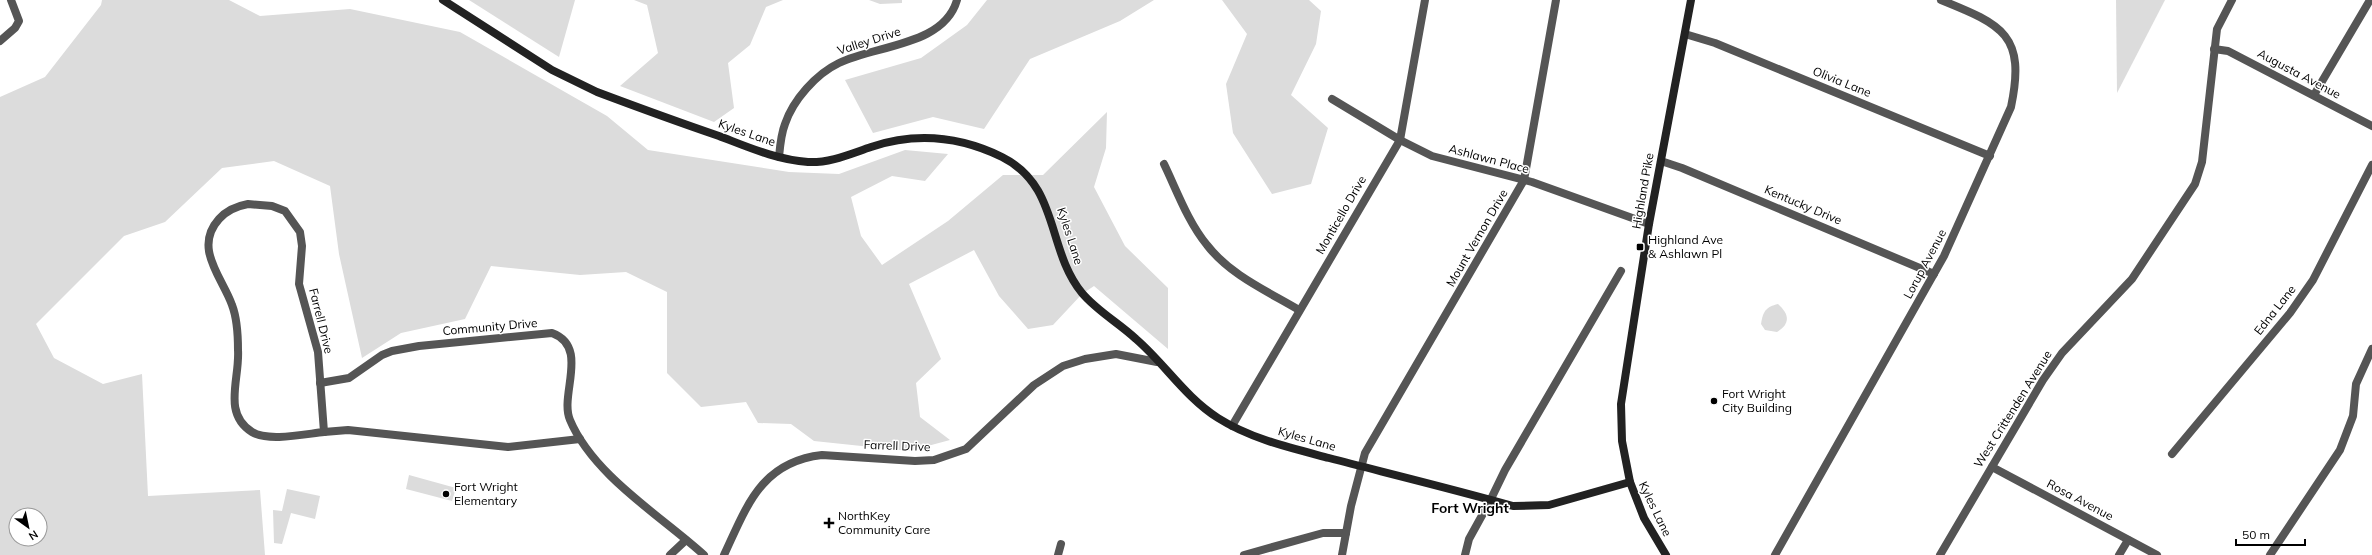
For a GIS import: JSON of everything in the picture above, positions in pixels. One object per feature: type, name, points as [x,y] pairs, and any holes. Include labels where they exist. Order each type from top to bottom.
[{"type":"main road","name":"Kyles Lane","points":[[443,0],[571,81],[610,97],[779,157],[819,162],[841,158],[901,139],[932,137],[974,145],[1004,158],[1030,179],[1043,198],[1062,257],[1070,276],[1082,294],[1138,340],[1157,362],[1192,397],[1232,426],[1257,437],[1513,506],[1535,507],[1571,500],[1630,482],[1644,518],[1666,555]]},
{"type":"main road","name":"Highland Pike","points":[[1630,482],[1622,441],[1621,404],[1649,224],[1690,0]]},
{"type":"street","points":[[0,41],[15,28],[19,21],[11,0]]},
{"type":"street","name":"Valley Drive","points":[[779,157],[785,122],[800,97],[812,83],[838,63],[936,30],[951,16],[958,0]]},
{"type":"street","name":"Monticello Drive","points":[[1232,426],[1400,140],[1425,0]]},
{"type":"street","name":"Mount Vernon Drive","points":[[1342,555],[1360,466],[1365,454],[1524,180],[1556,0]]},
{"type":"street","name":"Lorup Avenue","points":[[1775,555],[1957,231],[2011,108],[2016,85],[2016,62],[2011,47],[1999,29],[1989,21],[1941,0]]},
{"type":"street","name":"West Crittenden Avenue","points":[[1940,555],[2043,380],[2062,353],[2125,288],[2195,184],[2202,162],[2217,28],[2232,0]]},
{"type":"street","points":[[2314,95],[2370,0]]},
{"type":"street","name":"Olivia Lane","points":[[1684,34],[1714,43],[1990,156]]},
{"type":"street","name":"Augusta Avenue","points":[[2214,49],[2228,51],[2372,126]]},
{"type":"street","name":"Ashlawn Place","points":[[1332,99],[1400,140],[1432,156],[1524,180],[1649,224]]},
{"type":"street","name":"Kentucky Drive","points":[[1661,161],[1682,168],[1934,274]]},
{"type":"street","points":[[1164,164],[1196,229],[1217,257],[1248,281],[1299,310]]},
{"type":"street","name":"Edna Lane","points":[[2172,454],[2290,313],[2312,280],[2372,165]]},
{"type":"street","name":"Farrell Drive","points":[[324,432],[316,346],[299,284],[302,246],[298,226],[285,211],[272,206],[248,204],[235,207],[222,215],[216,222],[209,234],[208,244],[213,266],[233,307],[239,362],[234,405],[238,418],[252,432],[269,437],[348,430],[508,447],[580,439]]},
{"type":"street","points":[[1465,555],[1469,539],[1505,470],[1621,271]]},
{"type":"street","name":"Community Drive","points":[[320,383],[349,378],[382,355],[392,351],[419,346],[552,333],[562,337],[567,343],[570,354],[571,383],[567,408],[569,419],[580,439]]},
{"type":"street","points":[[2270,555],[2331,466],[2340,450],[2353,416],[2356,384],[2372,349]]},
{"type":"street","name":"Farrell Drive","points":[[724,555],[760,485],[784,465],[807,456],[822,454],[915,461],[934,460],[966,450],[1030,388],[1063,366],[1085,359],[1116,354],[1157,362]]},
{"type":"street","points":[[580,439],[617,481],[704,555]]},
{"type":"street","name":"Rosa Avenue","points":[[1992,467],[2157,555]]},
{"type":"street","points":[[1244,555],[1323,533],[1346,533]]},
{"type":"street","points":[[670,555],[686,540]]},
{"type":"street","points":[[2119,555],[2128,540]]},
{"type":"street","points":[[1058,555],[1061,544]]},
{"type":"shaded area","points":[[102,0],[229,0],[260,16],[350,9],[460,32],[607,116],[648,150],[789,172],[839,174],[905,150],[948,154],[925,181],[892,176],[851,197],[861,236],[882,265],[948,221],[1003,175],[1043,175],[1107,112],[1106,148],[1094,187],[1125,246],[1168,288],[1168,349],[1094,286],[1082,294],[1053,325],[1028,329],[999,296],[974,250],[909,284],[941,359],[916,383],[920,417],[950,440],[909,451],[814,441],[791,424],[758,423],[746,402],[701,407],[667,373],[667,292],[626,272],[580,275],[491,266],[465,319],[401,333],[362,358],[339,254],[330,186],[274,161],[222,168],[165,222],[124,236],[36,324],[54,358],[103,384],[142,374],[148,496],[260,490],[265,555],[0,555],[0,97],[45,77],[101,5]]},
{"type":"shaded area","points":[[469,0],[575,0],[559,57]]},
{"type":"shaded area","points":[[634,0],[783,0],[766,7],[750,45],[728,63],[734,108],[714,122],[620,86],[658,53],[647,5]]},
{"type":"shaded area","points":[[869,0],[902,0],[902,3],[880,4]]},
{"type":"shaded area","points":[[987,0],[1154,0],[1120,21],[1030,59],[984,129],[933,117],[873,133],[845,80],[921,58],[967,25]]},
{"type":"shaded area","points":[[1222,0],[1309,0],[1321,11],[1316,44],[1291,95],[1328,128],[1311,184],[1272,194],[1233,133],[1226,84],[1247,34]]},
{"type":"shaded area","points":[[2116,0],[2165,0],[2117,93]]},
{"type":"shaded area","points":[[1778,304],[1784,311],[1787,318],[1785,325],[1777,332],[1765,330],[1761,324],[1764,313],[1768,308]]},
{"type":"shaded area","points":[[409,475],[456,488],[452,501],[406,489]]},
{"type":"shaded area","points":[[287,489],[320,496],[315,519],[291,513],[282,544],[274,543],[273,510],[282,511]]},
{"type":"place","name":"Highland Ave & Ashlawn Pl","points":[[1640,247]]},
{"type":"place","name":"Fort Wright City Building","points":[[1714,401]]},
{"type":"place","name":"Fort Wright Elementary","points":[[446,494]]},
{"type":"place","name":"NorthKey Community Care","points":[[829,523]]},
{"type":"district","name":"Fort Wright","points":[[1470,508]]}]
